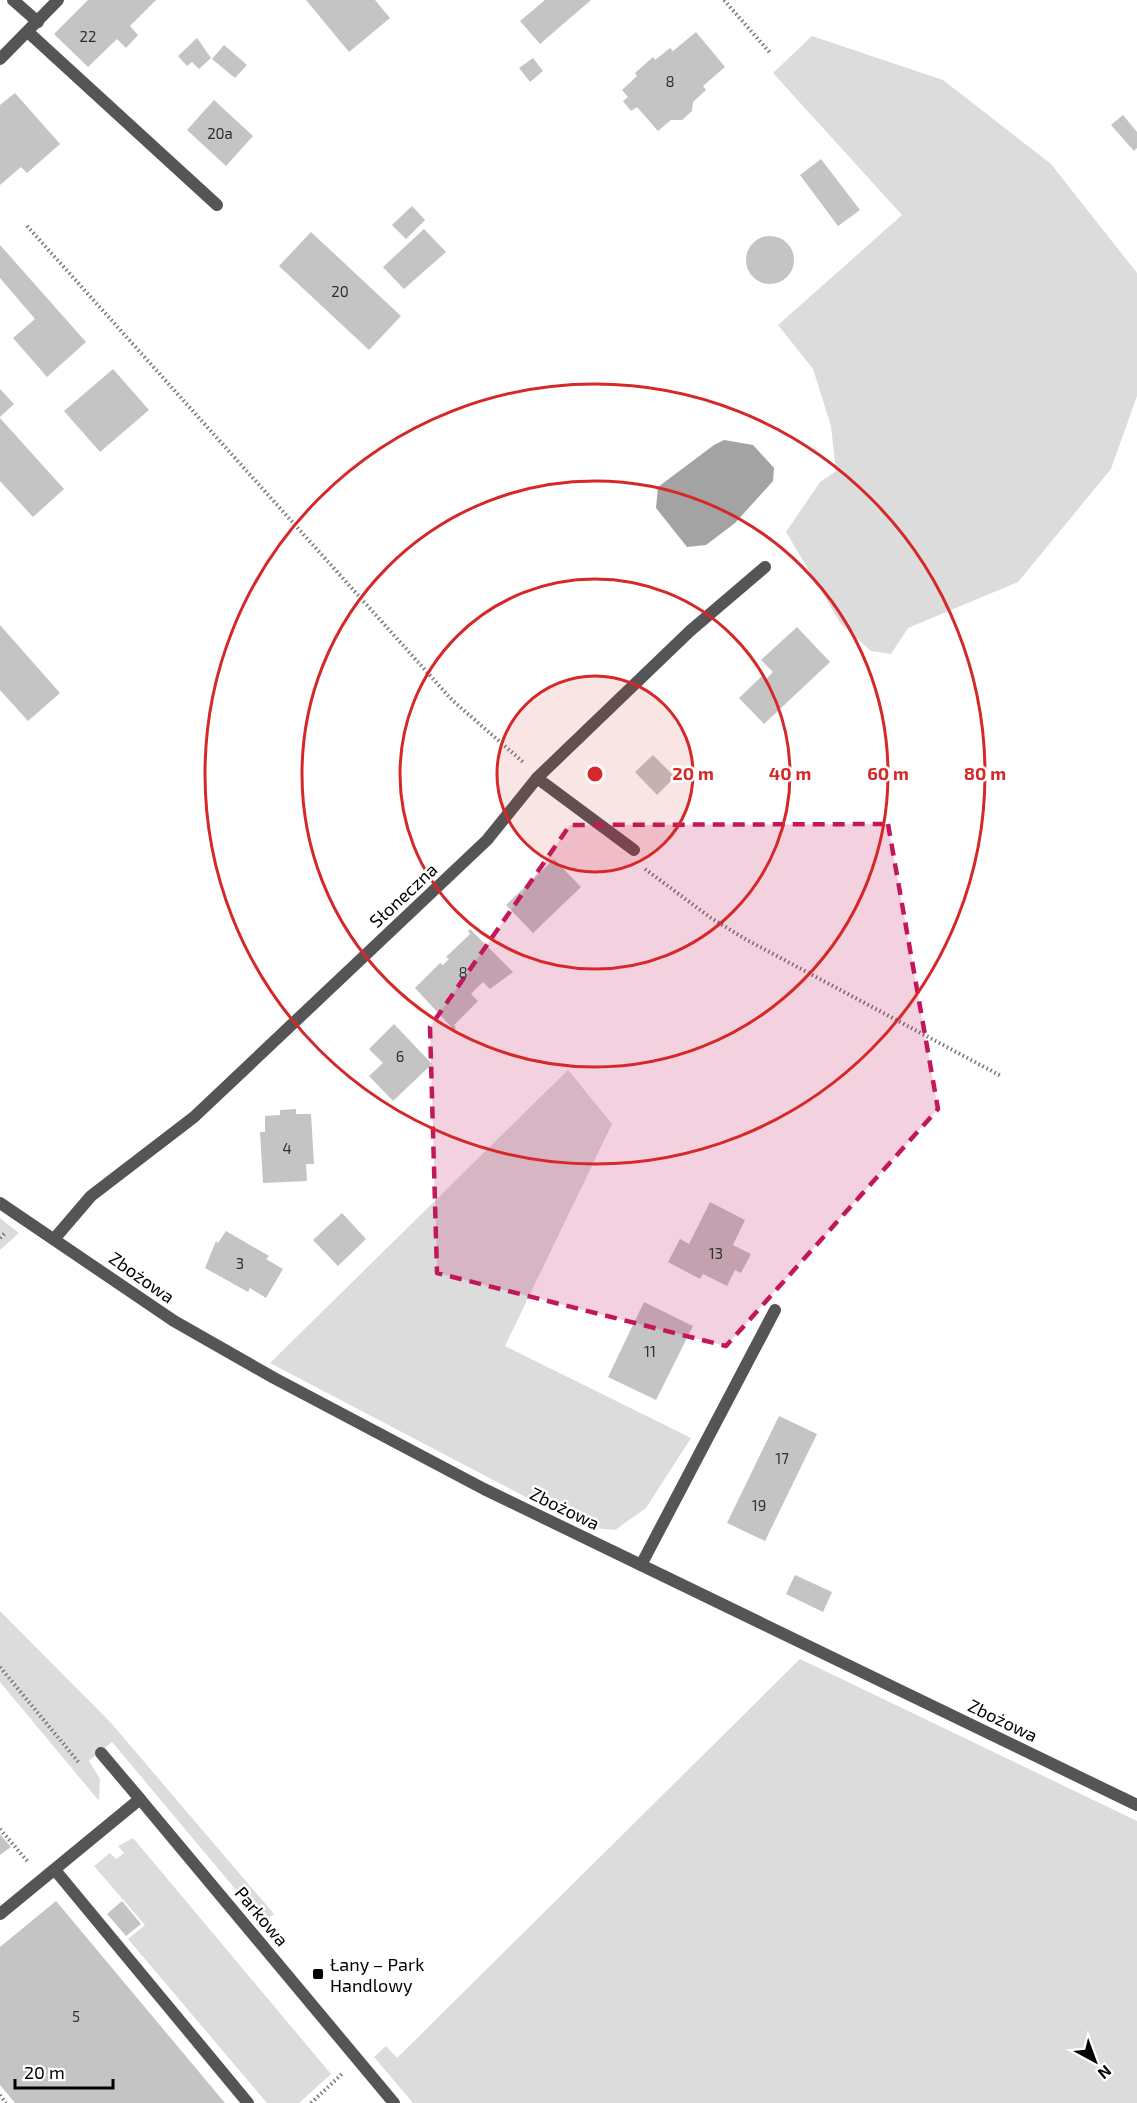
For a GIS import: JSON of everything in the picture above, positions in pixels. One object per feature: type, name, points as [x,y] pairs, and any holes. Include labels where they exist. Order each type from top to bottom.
[{"type":"street","points":[[13,0],[38,22]]},
{"type":"street","points":[[0,58],[58,0]]},
{"type":"street","points":[[28,32],[217,205]]},
{"type":"street","name":"Słoneczna","points":[[55,1238],[91,1196],[194,1117],[487,840],[537,778],[690,631],[765,567]]},
{"type":"street","points":[[537,778],[634,850]]},
{"type":"street","name":"Zbożowa","points":[[0,1203],[55,1238],[174,1321],[274,1378],[484,1489],[1137,1805]]},
{"type":"street","points":[[641,1565],[775,1310]]},
{"type":"street","name":"Parkowa","points":[[101,1753],[389,2101]]},
{"type":"street","points":[[0,1914],[140,1799]]},
{"type":"street","points":[[55,1870],[248,2103]]},
{"type":"path","points":[[724,0],[771,54]]},
{"type":"path","points":[[27,226],[452,700],[511,749],[537,778]]},
{"type":"path","points":[[634,850],[645,869],[720,923],[872,1009],[1001,1076]]},
{"type":"path","points":[[0,1667],[87,1772]]},
{"type":"path","points":[[311,2103],[341,2077],[344,2067]]},
{"type":"path","points":[[0,2095],[6,2103]]},
{"type":"highlighted area","points":[[888,824],[938,1109],[726,1346],[437,1273],[430,1027],[570,825]]},
{"type":"shaded area","points":[[812,36],[943,80],[1051,164],[1137,273],[1137,396],[1111,469],[1018,582],[908,628],[891,654],[871,651],[841,624],[786,532],[820,482],[836,471],[831,426],[813,369],[778,325],[902,215],[773,73]]},
{"type":"shaded area","points":[[724,440],[753,445],[774,468],[773,481],[735,523],[706,545],[687,547],[656,508],[658,487]]},
{"type":"shaded area","points":[[568,1070],[612,1124],[505,1346],[691,1438],[646,1508],[615,1530],[583,1527],[270,1363]]},
{"type":"shaded area","points":[[0,1218],[19,1233],[0,1250]]},
{"type":"shaded area","points":[[0,1611],[112,1724],[274,1914],[263,1922],[112,1742],[89,1761],[100,1779],[99,1801],[0,1682]]},
{"type":"shaded area","points":[[800,1659],[1137,1821],[1137,2103],[413,2103],[374,2057],[386,2046],[397,2058]]},
{"type":"shaded area","points":[[133,1838],[331,2074],[299,2103],[267,2103],[128,1939],[145,1925],[94,1866],[110,1853],[116,1859],[124,1853],[118,1846]]},
{"type":"building","points":[[88,0],[156,0],[130,26],[138,35],[126,48],[117,39],[88,67],[54,34]]},
{"type":"building","points":[[306,0],[375,0],[390,18],[349,52]]},
{"type":"building","points":[[545,0],[591,0],[540,44],[520,21]]},
{"type":"building","points":[[696,32],[725,67],[703,86],[706,90],[693,102],[692,111],[682,120],[671,120],[658,131],[637,107],[631,111],[623,101],[628,97],[622,90],[637,76],[635,73],[653,57],[655,60],[670,48],[673,51]]},
{"type":"building","points":[[197,38],[211,58],[199,69],[192,62],[187,66],[178,56]]},
{"type":"building","points":[[224,45],[247,65],[235,78],[212,59]]},
{"type":"building","points":[[533,58],[543,71],[530,82],[519,68]]},
{"type":"building","points":[[15,93],[60,144],[27,173],[21,167],[0,185],[0,105]]},
{"type":"building","points":[[214,100],[253,136],[226,166],[187,130]]},
{"type":"building","points":[[1123,115],[1137,132],[1137,148],[1134,151],[1111,125]]},
{"type":"building","points":[[821,159],[860,210],[838,226],[800,175]]},
{"type":"building","points":[[412,206],[425,220],[406,239],[392,225]]},
{"type":"building","points":[[424,229],[446,252],[404,289],[383,267]]},
{"type":"building","points":[[311,232],[401,316],[369,350],[279,266]]},
{"type":"building","points":[[765,236],[775,236],[790,246],[794,260],[790,274],[784,280],[775,284],[765,284],[750,274],[746,265],[746,255],[756,240]]},
{"type":"building","points":[[0,245],[86,342],[47,377],[13,338],[35,319],[0,278]]},
{"type":"building","points":[[113,369],[149,410],[100,452],[64,411]]},
{"type":"building","points":[[0,389],[14,404],[0,417]]},
{"type":"building","points":[[0,418],[64,489],[33,517],[0,481]]},
{"type":"building","points":[[0,625],[60,693],[28,721],[0,690]]},
{"type":"building","points":[[797,627],[830,662],[764,724],[739,698],[763,675],[766,679],[773,672],[761,660]]},
{"type":"building","points":[[653,755],[675,777],[657,795],[635,772]]},
{"type":"building","points":[[554,859],[581,887],[533,933],[506,905]]},
{"type":"building","points":[[470,929],[513,972],[490,989],[483,982],[471,994],[478,1001],[454,1025],[456,1028],[454,1030],[415,988],[440,963],[443,965],[449,959],[446,957],[470,934],[468,931]]},
{"type":"building","points":[[394,1024],[432,1064],[393,1101],[369,1076],[383,1063],[369,1049]]},
{"type":"building","points":[[296,1109],[296,1114],[311,1114],[314,1164],[306,1164],[307,1181],[263,1183],[260,1132],[265,1132],[265,1116],[280,1115],[280,1110]]},
{"type":"building","points":[[710,1202],[745,1220],[733,1245],[751,1254],[741,1273],[735,1270],[727,1286],[703,1274],[700,1279],[668,1262],[680,1239],[689,1244]]},
{"type":"building","points":[[342,1213],[366,1239],[338,1266],[313,1240]]},
{"type":"building","points":[[226,1231],[269,1256],[266,1259],[283,1269],[266,1298],[250,1288],[248,1292],[205,1268],[216,1241],[218,1243]]},
{"type":"building","points":[[644,1302],[693,1326],[656,1400],[608,1377]]},
{"type":"building","points":[[779,1416],[817,1434],[765,1541],[727,1523]]},
{"type":"building","points":[[795,1575],[832,1592],[823,1612],[786,1594]]},
{"type":"building","points":[[0,1834],[11,1847],[0,1855]]},
{"type":"building","points":[[56,1901],[225,2103],[15,2103],[0,2085],[0,1947]]},
{"type":"building","points":[[122,1901],[141,1924],[126,1936],[107,1914]]},
{"type":"place","name":"Łany – Park Handlowy","points":[[318,1974]]}]
